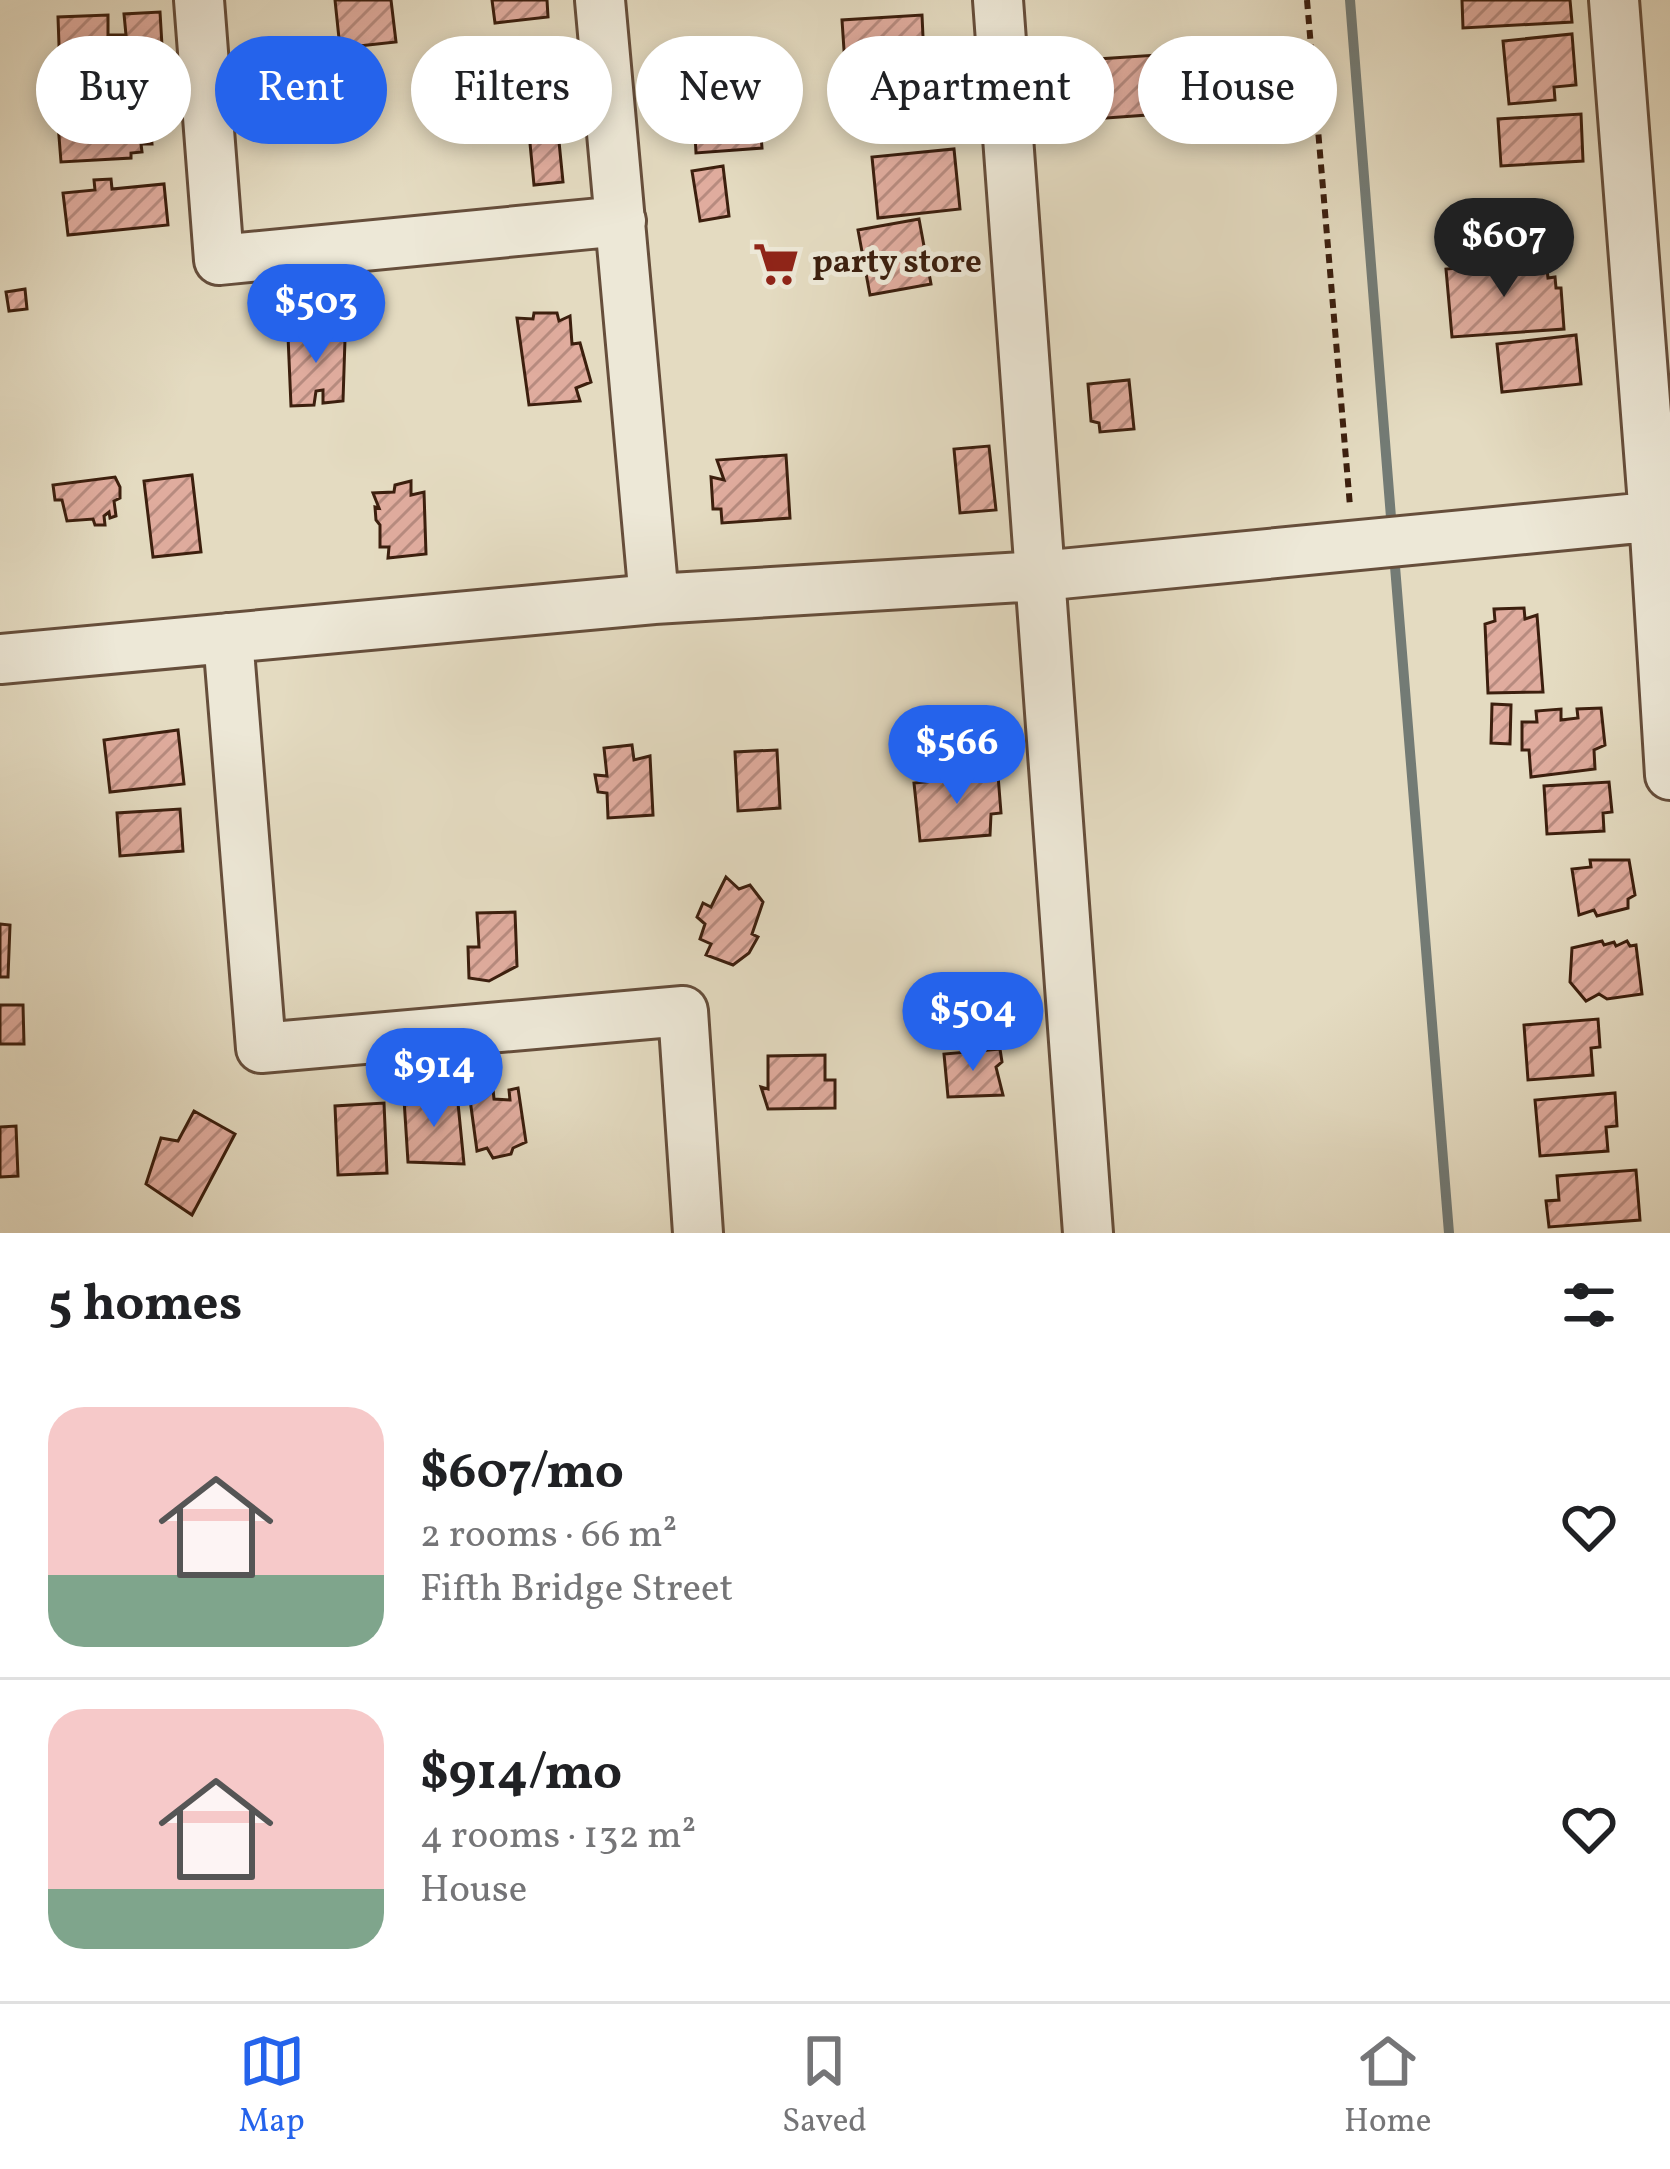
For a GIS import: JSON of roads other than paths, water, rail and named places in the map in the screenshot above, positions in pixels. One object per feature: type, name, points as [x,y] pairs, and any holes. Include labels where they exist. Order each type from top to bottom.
[{"type":"street","points":[[199,0],[219,260],[621,221]]},
{"type":"street","points":[[600,0],[654,599]]},
{"type":"street","points":[[998,0],[1088,1233]]},
{"type":"street","points":[[1614,0],[1648,147],[1670,775]]},
{"type":"street","points":[[0,659],[654,599],[1040,576],[1662,516]]},
{"type":"street","points":[[228,638],[261,1048],[683,1011],[698,1233]]},
{"type":"waterway","points":[[1350,0],[1392,530]]},
{"type":"waterway","points":[[1394,554],[1449,1233]]},
{"type":"place","name":"party store","points":[[776,264]]}]
